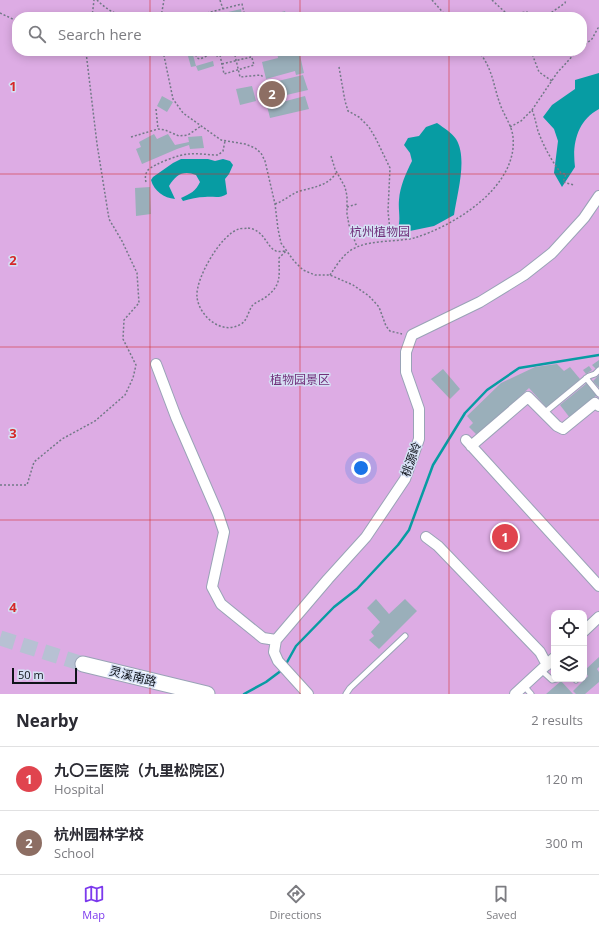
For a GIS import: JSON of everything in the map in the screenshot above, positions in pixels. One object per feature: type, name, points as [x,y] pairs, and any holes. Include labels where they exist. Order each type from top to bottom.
[{"type":"main road","name":"灵溪南路","points":[[83,664],[207,694]]},
{"type":"street","points":[[412,336],[480,302],[524,275],[552,253],[584,218],[599,196]]},
{"type":"street","name":"桃源岭","points":[[276,640],[328,579],[366,538],[406,479],[420,439],[419,409],[406,372],[406,352],[412,336]]},
{"type":"street","points":[[156,364],[176,417],[218,514],[224,532],[212,587],[221,604],[263,638],[276,640],[274,652],[280,664],[308,694]]},
{"type":"street","points":[[598,400],[563,429],[557,426],[528,397],[469,443],[599,586]]},
{"type":"street","points":[[426,537],[438,546],[540,652],[547,664],[515,694]]},
{"type":"street","points":[[587,628],[599,617]]},
{"type":"lane","points":[[544,413],[586,378],[599,370]]},
{"type":"lane","points":[[586,378],[598,400]]},
{"type":"lane","points":[[346,694],[350,688],[405,636]]},
{"type":"lane","points":[[547,664],[551,677]]},
{"type":"lane","points":[[524,686],[531,694]]},
{"type":"path","points":[[93,12],[96,0],[112,12]]},
{"type":"path","points":[[162,12],[164,0]]},
{"type":"path","points":[[220,0],[223,9]]},
{"type":"path","points":[[432,0],[443,12]]},
{"type":"path","points":[[492,0],[505,12]]},
{"type":"path","points":[[552,12],[565,3],[566,0]]},
{"type":"path","points":[[211,12],[242,4],[244,12]]},
{"type":"path","points":[[0,13],[12,18]]},
{"type":"path","points":[[587,43],[592,39],[599,28]]},
{"type":"path","points":[[0,485],[27,485],[34,462],[62,439],[95,421],[125,395],[133,378],[136,365],[123,339],[124,320],[139,303],[137,273],[122,241],[109,219],[97,144],[87,56]]},
{"type":"path","points":[[164,56],[173,99],[183,112],[221,140],[245,144],[255,148],[261,153],[265,161],[282,243],[294,261],[303,270],[315,276],[330,275],[352,285],[369,296],[380,307],[386,326],[390,331],[397,334],[412,336]]},
{"type":"path","points":[[196,56],[200,59],[207,56]]},
{"type":"path","points":[[220,56],[224,74],[254,65],[252,57],[222,64]]},
{"type":"path","points":[[236,56],[240,76],[261,75],[264,78]]},
{"type":"path","points":[[330,275],[341,259],[357,247],[404,240],[428,233],[449,224],[466,213],[488,195],[505,173],[510,162],[513,136],[502,109],[490,67],[482,56]]},
{"type":"path","points":[[533,56],[539,72],[552,81]]},
{"type":"path","points":[[510,127],[521,121],[532,110],[552,81],[572,56]]},
{"type":"path","points":[[339,67],[348,111],[359,117],[369,127],[390,168],[388,212],[390,231],[404,240]]},
{"type":"path","points":[[156,109],[158,129]]},
{"type":"path","points":[[532,110],[547,152],[561,173],[566,174],[563,182],[574,185]]},
{"type":"path","points":[[131,137],[158,129],[180,136],[188,135],[201,126]]},
{"type":"path","points":[[146,182],[144,177],[148,170],[155,166],[176,156],[188,154],[218,155],[223,151],[225,141]]},
{"type":"path","points":[[331,156],[345,187],[347,196],[348,226],[357,247]]},
{"type":"path","points":[[275,204],[282,202],[295,192],[314,188],[332,180],[337,172]]},
{"type":"path","points":[[347,206],[357,204]]},
{"type":"path","points":[[238,229],[254,229],[273,249],[277,251],[286,251],[279,258],[279,280],[268,296],[252,306],[241,325],[228,328],[211,321],[201,311],[197,298],[198,284],[215,251],[230,234],[238,229]]},
{"type":"green space","name":"植物园景区","points":[[0,0],[599,0],[599,694],[0,694]]},
{"type":"shaded area","points":[[599,73],[599,109],[586,120],[581,127],[575,142],[575,167],[562,187],[554,173],[558,141],[554,129],[543,117],[552,105],[575,89],[575,80]]},
{"type":"shaded area","points":[[437,123],[450,132],[456,139],[461,156],[461,176],[454,215],[434,226],[405,232],[398,228],[399,200],[402,185],[412,161],[410,153],[404,145],[408,138],[419,136],[426,127]]},
{"type":"shaded area","points":[[181,159],[208,159],[215,161],[223,159],[230,161],[233,165],[225,179],[227,194],[219,197],[200,197],[183,201],[181,198],[197,188],[200,182],[196,175],[188,173],[177,176],[169,186],[175,199],[167,197],[157,191],[152,184],[151,180],[153,177]]},
{"type":"building","points":[[241,9],[241,12],[228,12]]},
{"type":"building","points":[[188,56],[193,56],[196,66],[191,67]]},
{"type":"building","points":[[278,56],[300,56],[304,73],[296,75],[295,71],[266,79],[262,62],[278,58]]},
{"type":"building","points":[[213,61],[214,66],[198,71],[196,66]]},
{"type":"building","points":[[303,75],[308,90],[265,100],[261,85]]},
{"type":"building","points":[[252,86],[256,101],[240,105],[236,89]]},
{"type":"building","points":[[162,96],[173,102],[167,112],[157,106]]},
{"type":"building","points":[[305,96],[309,109],[270,118],[267,106]]},
{"type":"building","points":[[154,134],[157,139],[168,134],[175,145],[189,142],[188,137],[202,136],[204,148],[190,149],[189,145],[142,164],[136,149],[141,147],[139,142]]},
{"type":"building","points":[[150,187],[151,214],[136,216],[135,188]]},
{"type":"building","points":[[599,360],[599,366],[596,369],[592,365]]},
{"type":"building","points":[[557,364],[564,371],[570,367],[580,379],[547,408],[529,388],[478,436],[469,427],[473,423],[467,416],[501,383],[535,367]]},
{"type":"building","points":[[589,366],[592,370],[586,374],[583,370]]},
{"type":"building","points":[[443,369],[460,389],[450,399],[431,379]]},
{"type":"building","points":[[599,375],[599,388],[593,381]]},
{"type":"building","points":[[587,383],[597,395],[570,418],[560,405]]},
{"type":"building","points":[[376,599],[389,614],[405,599],[417,611],[379,649],[369,640],[374,636],[371,632],[380,622],[367,608]]},
{"type":"building","points":[[599,657],[599,667],[597,669],[599,672],[599,682],[585,694],[576,694],[573,691],[582,682],[587,682],[587,668]]},
{"type":"building","points":[[560,682],[562,682],[573,694],[546,694]]},
{"type":"waterway","points":[[286,664],[296,646],[334,607],[357,589],[398,545],[409,530],[433,465],[465,413],[487,390],[519,368],[599,355]]},
{"type":"waterway","points":[[244,694],[266,682],[282,670]]},
{"type":"tunnel","points":[[0,638],[83,664]]},
{"type":"place","name":"杭州园林学校","points":[[272,94]]},
{"type":"place","name":"九〇三医院（九里松院区）","points":[[505,537]]},
{"type":"park label","name":"杭州植物园","points":[[380,231]]}]
